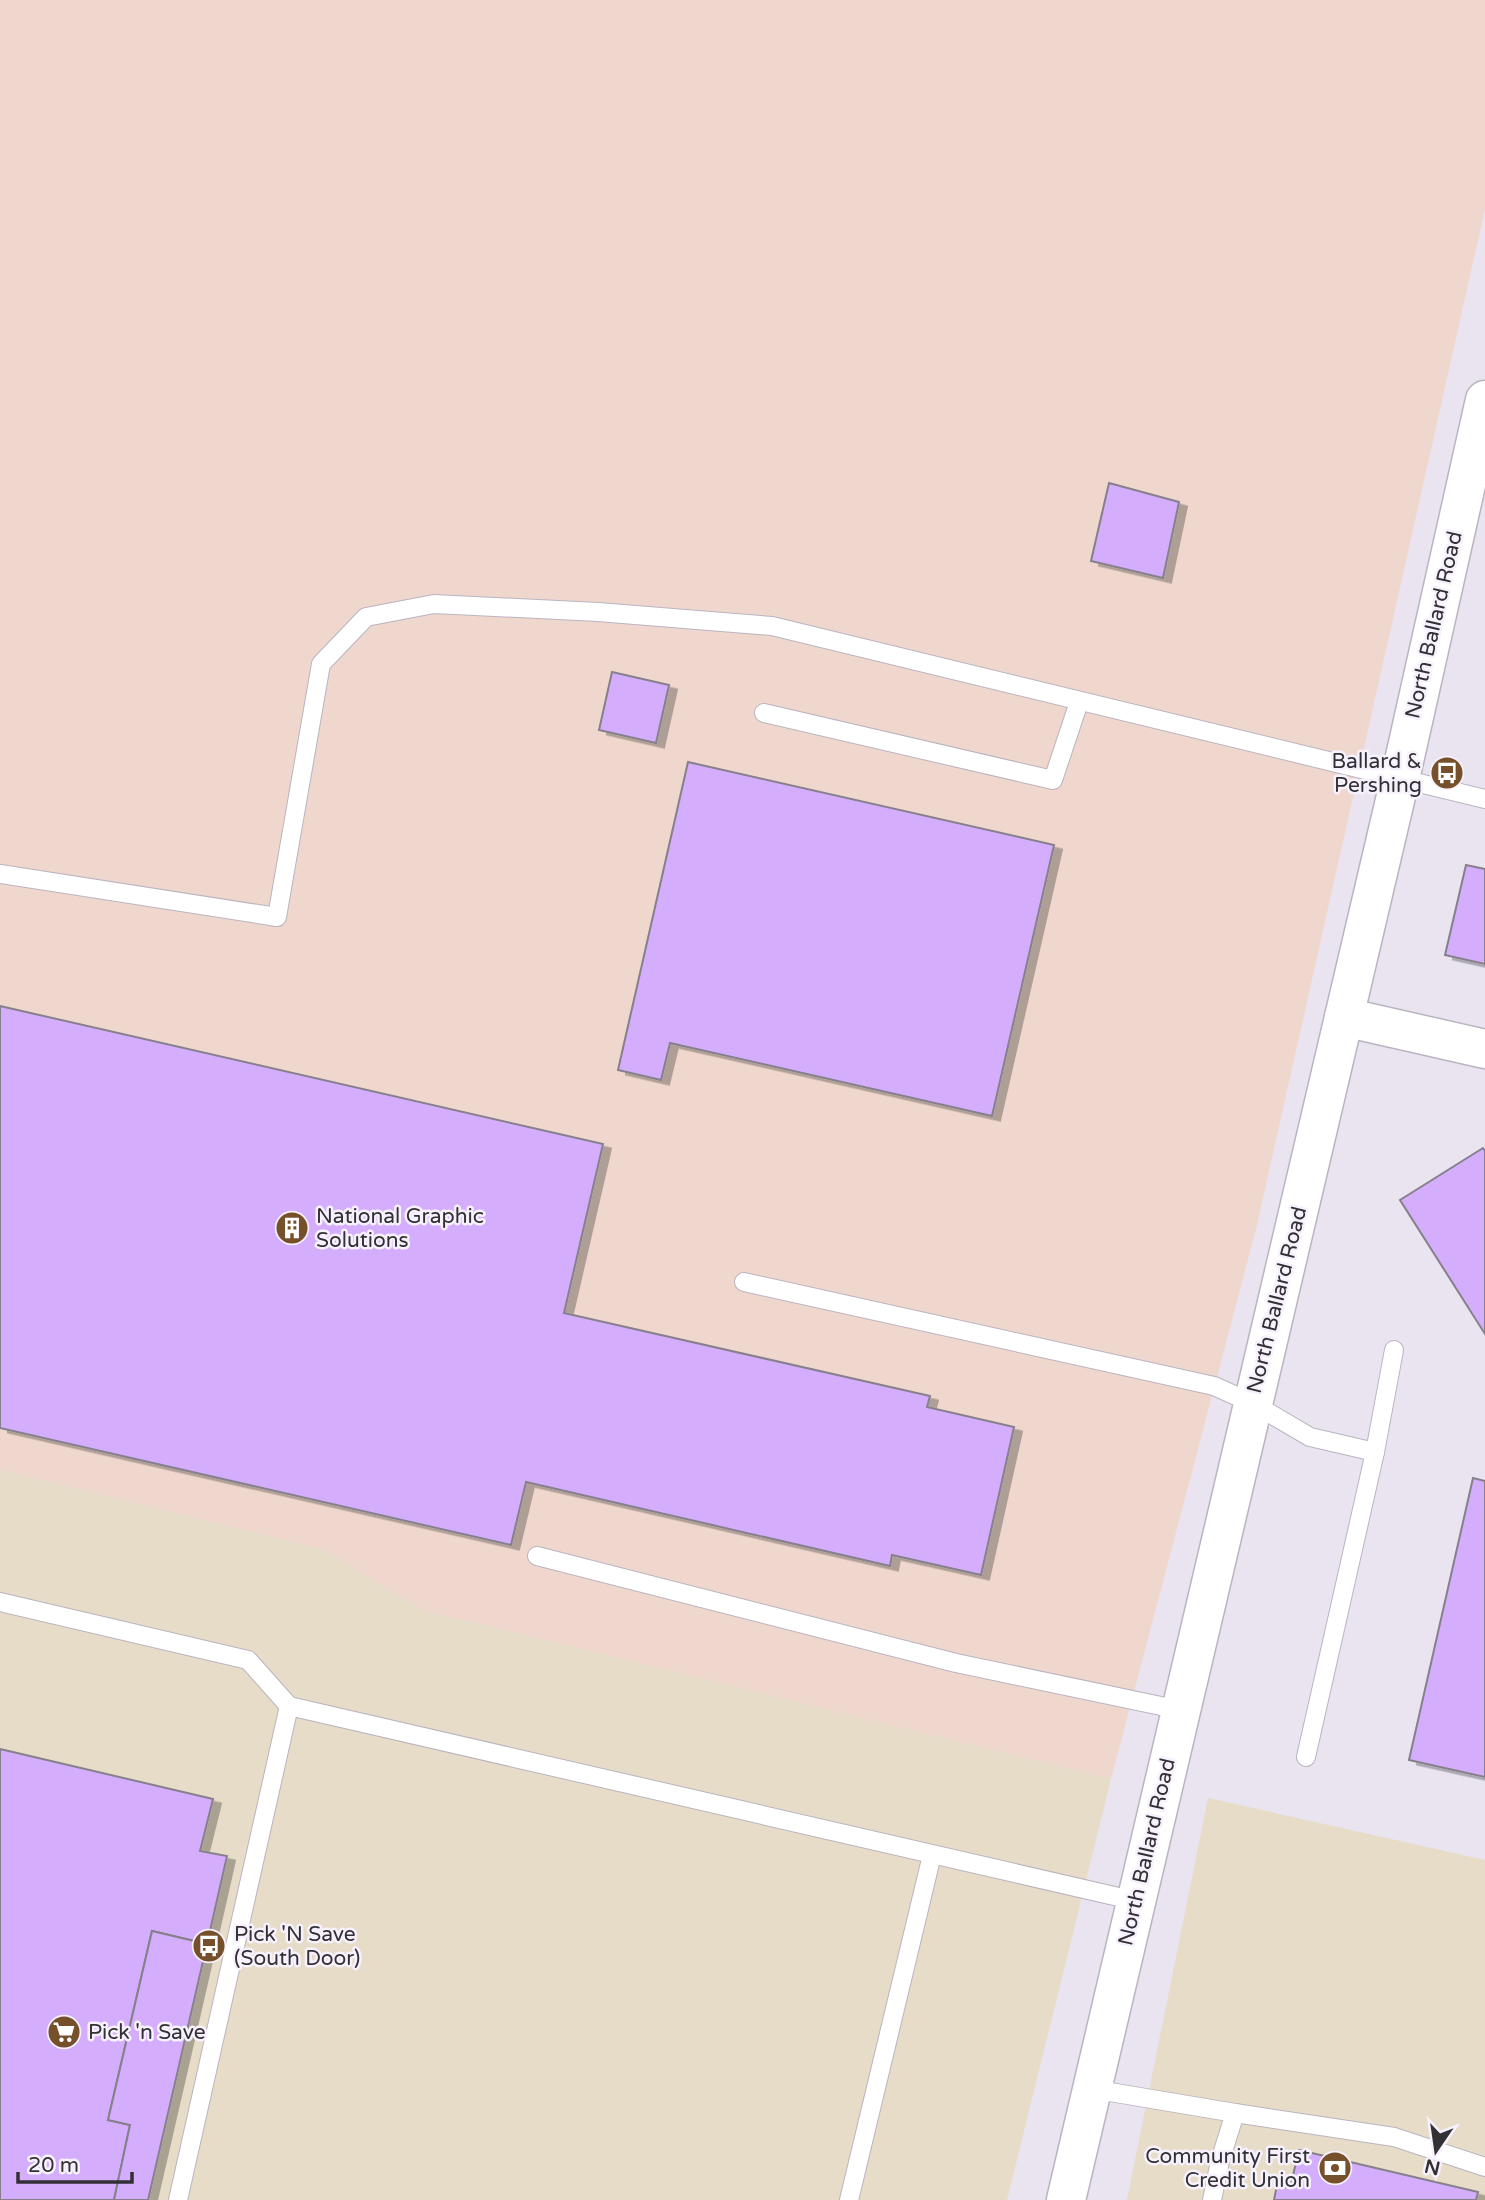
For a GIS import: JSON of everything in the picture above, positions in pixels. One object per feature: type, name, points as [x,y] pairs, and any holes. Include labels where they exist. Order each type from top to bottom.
[{"type":"main road","name":"North Ballard Road","points":[[1066,2200],[1400,779],[1485,400]]},
{"type":"main road","points":[[1344,1017],[1485,1049]]},
{"type":"lane","points":[[0,874],[277,917],[321,664],[366,617],[434,604],[598,612],[772,626],[1485,799]]},
{"type":"lane","points":[[764,713],[1054,780],[1079,702]]},
{"type":"lane","points":[[744,1282],[1214,1386],[1252,1403],[1310,1437],[1375,1452]]},
{"type":"lane","points":[[1306,1757],[1375,1452],[1394,1350]]},
{"type":"lane","points":[[537,1556],[956,1663],[1180,1710]]},
{"type":"lane","points":[[0,1602],[248,1660],[289,1706],[1136,1901]]},
{"type":"lane","points":[[178,2200],[289,1706]]},
{"type":"lane","points":[[849,2200],[932,1855]]},
{"type":"lane","points":[[1092,2089],[1394,2137],[1485,2167]]},
{"type":"lane","points":[[1212,2200],[1220,2161],[1235,2113]]},
{"type":"shaded area","points":[[0,0],[1485,0],[1485,209],[1256,1229],[1111,1779],[422,1610],[323,1549],[0,1470]]},
{"type":"shaded area","points":[[0,1470],[323,1549],[422,1610],[1111,1779],[1007,2200],[0,2200]]},
{"type":"shaded area","points":[[1208,1798],[1485,1860],[1485,2200],[1127,2200]]},
{"type":"building","points":[[1109,483],[1179,502],[1163,578],[1091,561]]},
{"type":"building","points":[[612,672],[669,685],[656,743],[599,730]]},
{"type":"building","points":[[688,762],[1054,845],[992,1116],[670,1043],[661,1080],[618,1070]]},
{"type":"building","points":[[1466,865],[1485,869],[1485,964],[1445,955]]},
{"type":"building","name":"National Graphic Solutions","points":[[0,1006],[603,1144],[564,1313],[930,1396],[927,1407],[1014,1427],[981,1575],[892,1555],[890,1566],[526,1482],[511,1545],[0,1428]]},
{"type":"building","points":[[1483,1148],[1485,1151],[1485,1334],[1400,1200]]},
{"type":"building","points":[[1473,1478],[1485,1481],[1485,1777],[1409,1760]]},
{"type":"building","name":"Pick 'n Save","points":[[0,1749],[213,1799],[200,1851],[227,1856],[207,1944],[152,1931],[108,2120],[130,2125],[114,2200],[0,2200]]},
{"type":"building","points":[[152,1931],[207,1944],[148,2200],[114,2200],[130,2125],[108,2120]]},
{"type":"building","name":"Community First Credit Union","points":[[1299,2150],[1478,2192],[1476,2200],[1274,2200],[1277,2185],[1290,2188]]},
{"type":"place","name":"Ballard & Pershing","points":[[1447,773]]},
{"type":"place","name":"National Graphic Solutions","points":[[292,1228]]},
{"type":"place","name":"Pick 'N Save (South Door)","points":[[209,1946]]},
{"type":"place","name":"Pick 'n Save","points":[[64,2032]]},
{"type":"place","name":"Community First Credit Union","points":[[1335,2168]]}]
